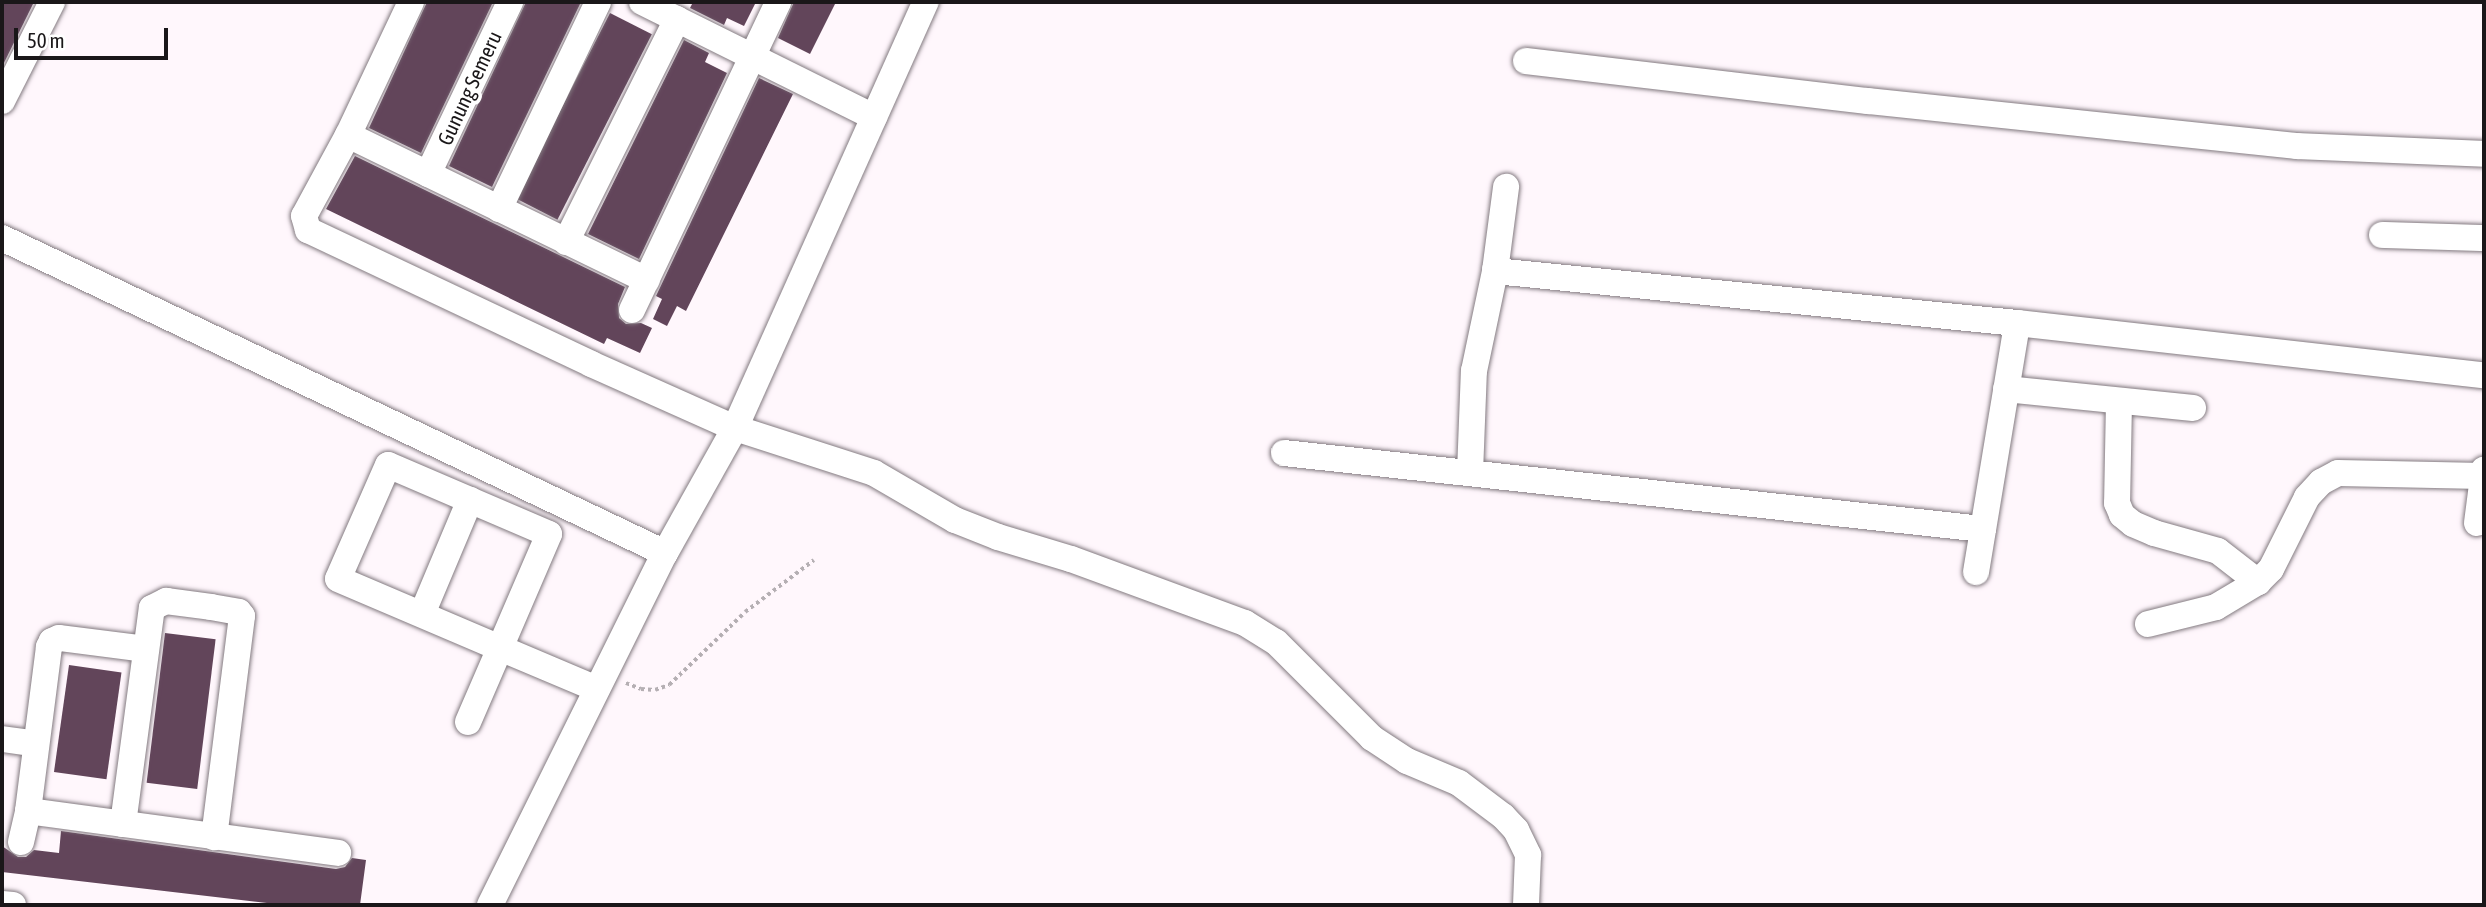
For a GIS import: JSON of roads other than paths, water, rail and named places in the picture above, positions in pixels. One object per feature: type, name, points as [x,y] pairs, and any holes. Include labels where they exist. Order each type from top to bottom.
[{"type":"street","points":[[2,102],[52,2]]},
{"type":"street","points":[[411,2],[348,135],[304,216],[308,230],[579,358],[735,428],[874,473],[954,520],[1245,622],[1276,642],[1373,738],[1407,761],[1459,783],[1503,816],[1516,830],[1528,855],[1526,905]]},
{"type":"street","name":"Gunung Semeru","points":[[428,174],[510,2]]},
{"type":"street","points":[[499,209],[598,2]]},
{"type":"street","points":[[642,2],[874,117]]},
{"type":"street","points":[[632,310],[778,2]]},
{"type":"street","points":[[500,903],[601,682],[665,553],[735,428],[926,2]]},
{"type":"street","points":[[566,242],[677,19]]},
{"type":"street","points":[[1526,61],[1868,101],[2297,146],[2484,154]]},
{"type":"street","points":[[348,135],[647,280]]},
{"type":"street","points":[[1470,473],[1474,371],[1495,271],[1506,187]]},
{"type":"street","points":[[2382,235],[2484,238]]},
{"type":"street","points":[[2,238],[665,553]]},
{"type":"street","points":[[1495,271],[2017,323],[2484,375]]},
{"type":"street","points":[[1976,572],[2017,323]]},
{"type":"street","points":[[2006,389],[2193,408]]},
{"type":"street","points":[[2119,402],[2117,503],[2122,515],[2143,528],[2218,551],[2258,582]]},
{"type":"street","points":[[1284,453],[1983,529]]},
{"type":"street","points":[[468,722],[500,648],[549,534],[388,465],[338,579],[500,648],[601,682]]},
{"type":"street","points":[[2148,624],[2216,607],[2258,582],[2271,569],[2306,496],[2320,482],[2338,473],[2484,473],[2477,523]]},
{"type":"street","points":[[422,614],[470,500]]},
{"type":"street","points":[[123,824],[150,613],[157,604],[166,601],[241,614],[214,836]]},
{"type":"street","points":[[21,842],[28,811],[52,641],[59,639],[146,649]]},
{"type":"street","points":[[2,739],[36,744]]},
{"type":"street","points":[[28,811],[338,853]]},
{"type":"street","points":[[2,904],[13,905]]}]
